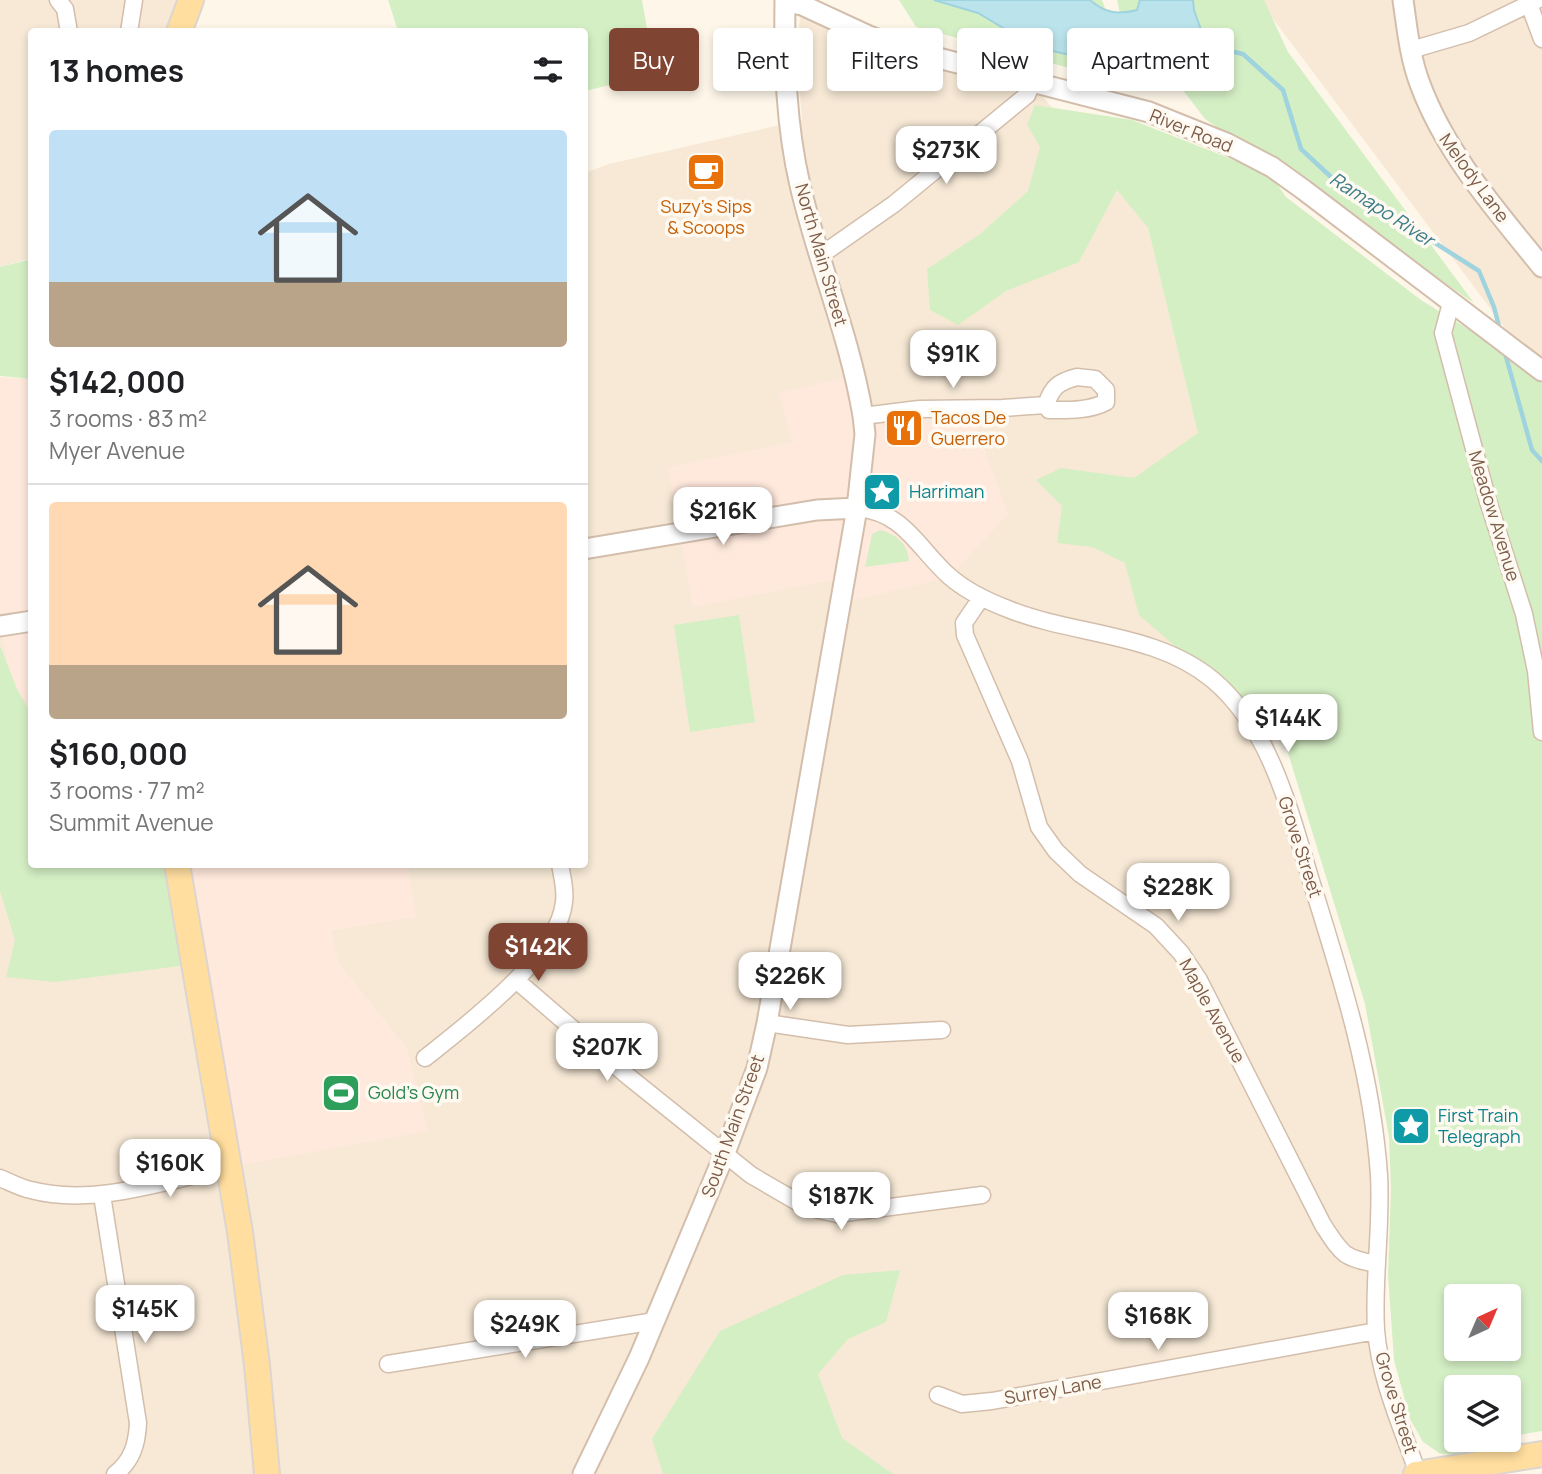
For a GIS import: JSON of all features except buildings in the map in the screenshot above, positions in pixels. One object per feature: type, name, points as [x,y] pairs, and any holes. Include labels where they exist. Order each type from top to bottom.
[{"type":"main road","points":[[180,28],[191,0]]},
{"type":"main road","points":[[178,868],[230,1167],[256,1352],[267,1474]]},
{"type":"main road","points":[[1417,1474],[1542,1454]]},
{"type":"street","points":[[58,0],[65,9],[68,28]]},
{"type":"street","points":[[130,28],[134,0]]},
{"type":"street","name":"Melody Lane","points":[[1403,0],[1419,83],[1440,131],[1471,178],[1542,267]]},
{"type":"street","name":"River Road","points":[[785,1],[802,5],[869,36],[907,50],[957,63]]},
{"type":"street","name":"North Main Street","points":[[785,1],[790,132],[800,186],[863,416],[865,434],[857,508]]},
{"type":"street","points":[[1411,50],[1469,33],[1533,2],[1542,39]]},
{"type":"street","name":"River Road","points":[[1053,88],[1149,112],[1189,127],[1272,167],[1508,346],[1538,361]]},
{"type":"street","points":[[821,255],[905,196],[1029,91]]},
{"type":"street","name":"Meadow Avenue","points":[[1459,309],[1443,333],[1488,500],[1524,614],[1536,671],[1542,732]]},
{"type":"street","points":[[863,416],[919,409],[1046,405]]},
{"type":"street","points":[[588,549],[817,510],[857,508]]},
{"type":"street","name":"Grove Street","points":[[857,508],[874,509],[899,522],[950,577],[981,598],[1023,615],[1154,647],[1184,660],[1214,681],[1248,718],[1274,767],[1346,991],[1362,1053],[1372,1109],[1379,1178],[1377,1265]]},
{"type":"street","name":"South Main Street","points":[[583,1474],[655,1321],[725,1153],[757,1068],[857,508]]},
{"type":"street","name":"Maple Avenue","points":[[981,598],[964,623],[965,635],[1015,748],[1039,827],[1056,851],[1080,874],[1156,926],[1181,953],[1199,980],[1323,1225],[1341,1252],[1352,1260],[1377,1265]]},
{"type":"street","points":[[0,626],[28,622]]},
{"type":"street","points":[[425,1058],[498,999],[538,956],[562,913],[564,889],[561,868]]},
{"type":"street","points":[[516,980],[624,1073],[751,1175],[806,1207],[837,1214],[982,1195]]},
{"type":"street","points":[[767,1023],[848,1035],[942,1030]]},
{"type":"street","points":[[0,1178],[39,1192],[102,1195],[230,1167]]},
{"type":"street","points":[[102,1195],[138,1423],[132,1454],[115,1474]]},
{"type":"street","points":[[1376,1331],[1377,1265]]},
{"type":"street","points":[[388,1364],[655,1321]]},
{"type":"street","name":"Grove Street","points":[[1376,1331],[1388,1387],[1417,1474]]},
{"type":"street","name":"Surrey Lane","points":[[937,1395],[962,1404],[992,1401],[1376,1331]]},
{"type":"shaded area","points":[[0,0],[182,0],[172,28],[28,28],[28,259],[0,267]]},
{"type":"shaded area","points":[[1259,0],[1542,0],[1542,371],[1531,363]]},
{"type":"shaded area","points":[[802,5],[870,28],[827,28],[827,91],[943,91],[943,53],[957,58],[957,91],[1038,91],[1148,228],[1296,832],[1372,1109],[1376,1331],[1418,1474],[0,1474],[0,633],[4,640],[28,781],[28,868],[39,868],[195,964],[407,1049],[338,963],[331,930],[415,917],[408,868],[588,868],[588,172],[609,164],[802,120],[800,91],[813,91],[813,28],[799,28]]},
{"type":"shaded area","points":[[854,375],[864,416],[970,408],[1008,514],[950,577],[840,604],[844,578],[693,607],[668,467],[792,442],[779,393]]},
{"type":"shaded area","points":[[0,377],[28,379],[28,790],[24,790],[4,640],[0,633]]},
{"type":"shaded area","points":[[178,868],[408,868],[416,917],[331,930],[338,963],[407,1049],[428,1131],[230,1167]]},
{"type":"green space","points":[[388,0],[642,0],[647,28],[609,28],[609,85],[588,90],[588,28],[397,28]]},
{"type":"green space","points":[[899,0],[1102,0],[1106,11],[1120,14],[1117,0],[1264,0],[1288,52],[1474,303],[1205,119],[1184,91],[1234,91],[1234,28],[1067,28],[1067,67],[1053,64],[1053,28],[957,28],[957,38],[943,34],[943,28],[916,27]]},
{"type":"green space","points":[[1035,105],[1132,120],[1270,174],[1286,197],[1421,300],[1473,332],[1542,383],[1542,1431],[1521,1434],[1521,1375],[1444,1375],[1444,1452],[1468,1452],[1455,1455],[1439,1453],[1423,1442],[1410,1419],[1394,1360],[1388,1275],[1391,1189],[1389,1137],[1365,1004],[1284,740],[1139,615],[1125,563],[1092,547],[1057,543],[1062,506],[1036,480],[1061,468],[1134,478],[1198,433],[1148,228],[1117,190],[1079,262],[1006,291],[958,325],[930,310],[927,269],[980,234],[1028,191],[1040,147],[1027,125]]},
{"type":"green space","points":[[28,260],[28,379],[0,376],[0,267]]},
{"type":"green space","points":[[880,530],[900,541],[909,561],[865,567],[872,534]]},
{"type":"green space","points":[[739,615],[755,722],[690,732],[674,625]]},
{"type":"green space","points":[[0,646],[18,691],[28,708],[28,868],[178,868],[195,964],[55,982],[6,977],[15,940],[0,891]]},
{"type":"green space","points":[[900,1270],[886,1322],[848,1339],[818,1374],[842,1438],[893,1474],[663,1474],[652,1439],[720,1331],[843,1275]]},
{"type":"water","points":[[934,0],[1090,0],[1106,10],[1123,12],[1137,10],[1140,0],[1193,0],[1200,28],[1067,28],[1067,54],[1053,51],[1053,28],[1003,28],[978,13]]},
{"type":"waterway","name":"Ramapo River","points":[[1234,52],[1243,54],[1283,90],[1301,149],[1330,176],[1479,271],[1500,330]]},
{"type":"waterway","name":"Ramapo River","points":[[1505,353],[1532,450],[1542,461]]},
{"type":"place","name":"Suzy's Sips & Scoops","points":[[706,172]]},
{"type":"place","name":"Tacos De Guerrero","points":[[904,428]]},
{"type":"place","name":"Harriman","points":[[882,492]]},
{"type":"place","name":"Gold's Gym","points":[[341,1093]]},
{"type":"place","name":"First Train Telegraph","points":[[1411,1126]]}]
